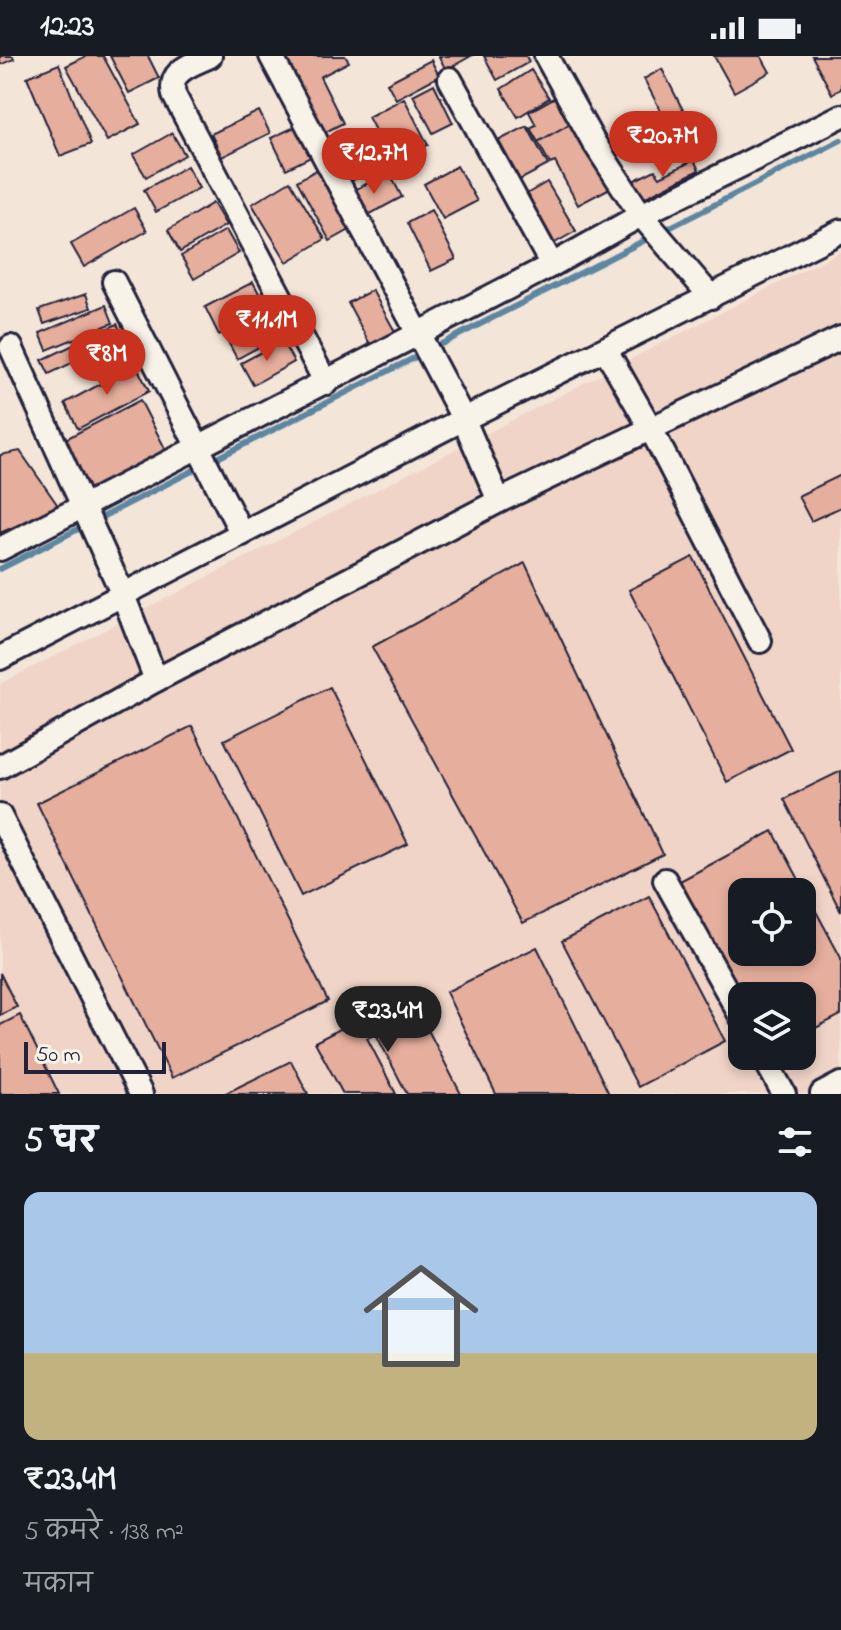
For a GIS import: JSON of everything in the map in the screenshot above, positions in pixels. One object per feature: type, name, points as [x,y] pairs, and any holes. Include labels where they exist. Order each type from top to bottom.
[{"type":"street","points":[[210,56],[175,74],[172,80],[174,95],[326,383]]},
{"type":"street","points":[[271,56],[464,420],[499,501]]},
{"type":"street","points":[[546,56],[593,141],[651,229],[711,297]]},
{"type":"street","points":[[450,79],[552,265]]},
{"type":"street","points":[[0,549],[87,518],[204,459],[326,383],[424,347],[552,265],[651,229],[841,116]]},
{"type":"street","points":[[0,658],[841,231]]},
{"type":"street","points":[[114,282],[242,534]]},
{"type":"street","points":[[0,767],[156,680],[499,501],[840,341]]},
{"type":"street","points":[[11,347],[123,595],[156,680]]},
{"type":"street","points":[[606,350],[651,429],[760,641]]},
{"type":"street","points":[[0,816],[141,1094]]},
{"type":"street","points":[[665,880],[728,993]]},
{"type":"street","points":[[771,1070],[784,1094]]},
{"type":"street","points":[[822,1094],[841,1084]]},
{"type":"shaded area","points":[[841,251],[841,1094],[0,1094],[0,684]]},
{"type":"building","points":[[0,56],[13,56],[14,59],[0,65]]},
{"type":"building","points":[[86,56],[103,56],[140,124],[107,141],[66,66]]},
{"type":"building","points":[[110,56],[148,56],[159,78],[129,93]]},
{"type":"building","points":[[278,56],[345,56],[349,62],[320,77],[343,123],[318,136]]},
{"type":"building","points":[[441,56],[471,56],[446,70]]},
{"type":"building","points":[[484,56],[526,56],[529,62],[497,80]]},
{"type":"building","points":[[714,56],[761,56],[770,72],[734,92]]},
{"type":"building","points":[[812,56],[841,56],[841,89],[832,94]]},
{"type":"building","points":[[431,60],[439,76],[396,99],[387,83]]},
{"type":"building","points":[[59,64],[91,144],[60,156],[27,77]]},
{"type":"building","points":[[662,69],[684,112],[666,121],[644,79]]},
{"type":"building","points":[[531,70],[549,98],[518,117],[501,89]]},
{"type":"building","points":[[434,84],[453,123],[433,133],[413,95]]},
{"type":"building","points":[[559,95],[573,122],[538,142],[530,128],[536,125],[529,112]]},
{"type":"building","points":[[404,98],[428,145],[392,163],[368,117]]},
{"type":"building","points":[[259,111],[270,133],[222,157],[211,134]]},
{"type":"building","points":[[573,122],[610,188],[578,205],[555,162],[550,164],[538,142]]},
{"type":"building","points":[[301,124],[315,155],[286,169],[271,138]]},
{"type":"building","points":[[527,126],[548,165],[516,182],[496,142]]},
{"type":"building","points":[[172,133],[185,155],[146,177],[133,155]]},
{"type":"building","points":[[348,137],[367,173],[346,184],[327,147]]},
{"type":"building","points":[[694,160],[699,170],[642,199],[633,181],[655,170],[660,177]]},
{"type":"building","points":[[187,166],[199,188],[156,212],[144,190]]},
{"type":"building","points":[[457,166],[477,201],[443,219],[424,184]]},
{"type":"building","points":[[320,168],[353,228],[330,241],[297,181]]},
{"type":"building","points":[[389,172],[402,197],[359,220],[345,195]]},
{"type":"building","points":[[290,181],[325,239],[287,262],[252,204]]},
{"type":"building","points":[[547,182],[576,231],[546,248],[518,199]]},
{"type":"building","points":[[213,203],[226,225],[180,252],[168,230]]},
{"type":"building","points":[[134,208],[147,231],[84,267],[71,244]]},
{"type":"building","points":[[431,210],[456,259],[431,271],[407,223]]},
{"type":"building","points":[[226,230],[239,253],[194,279],[181,256]]},
{"type":"building","points":[[253,282],[268,310],[219,335],[205,307]]},
{"type":"building","points":[[372,290],[398,337],[373,350],[348,303]]},
{"type":"building","points":[[86,294],[91,308],[44,324],[39,310]]},
{"type":"building","points":[[106,305],[113,323],[47,350],[40,333]]},
{"type":"building","points":[[268,312],[281,335],[237,359],[225,336]]},
{"type":"building","points":[[117,324],[124,338],[49,374],[42,360]]},
{"type":"building","points":[[282,341],[294,362],[253,385],[241,363]]},
{"type":"building","points":[[136,365],[149,391],[78,429],[65,403]]},
{"type":"building","points":[[140,400],[168,454],[88,496],[60,442]]},
{"type":"building","points":[[20,451],[59,507],[0,533],[0,455]]},
{"type":"building","points":[[841,475],[841,507],[811,521],[798,496]]},
{"type":"building","points":[[693,557],[791,749],[727,782],[629,590]]},
{"type":"building","points":[[525,563],[663,854],[523,923],[372,647]]},
{"type":"building","points":[[330,687],[408,844],[301,896],[224,740]]},
{"type":"building","points":[[192,726],[328,1001],[172,1078],[37,803]]},
{"type":"building","points":[[841,771],[841,912],[784,799]]},
{"type":"building","points":[[773,831],[798,878],[728,878],[728,966],[816,966],[816,911],[841,958],[841,1015],[816,1028],[816,982],[734,982],[680,881]]},
{"type":"building","points":[[649,896],[725,1041],[638,1087],[562,941]]},
{"type":"building","points":[[537,947],[609,1094],[496,1094],[446,992]]},
{"type":"building","points":[[0,973],[17,1007],[0,1015]]},
{"type":"building","points":[[409,993],[461,1094],[407,1094],[376,1034],[367,1038],[396,1094],[343,1094],[315,1042]]},
{"type":"building","points":[[20,1015],[59,1094],[0,1094],[0,1025]]},
{"type":"building","points":[[291,1061],[308,1094],[224,1094]]},
{"type":"waterway","points":[[663,231],[841,140]]},
{"type":"waterway","points":[[96,520],[653,236]]},
{"type":"waterway","points":[[0,569],[86,525]]}]
